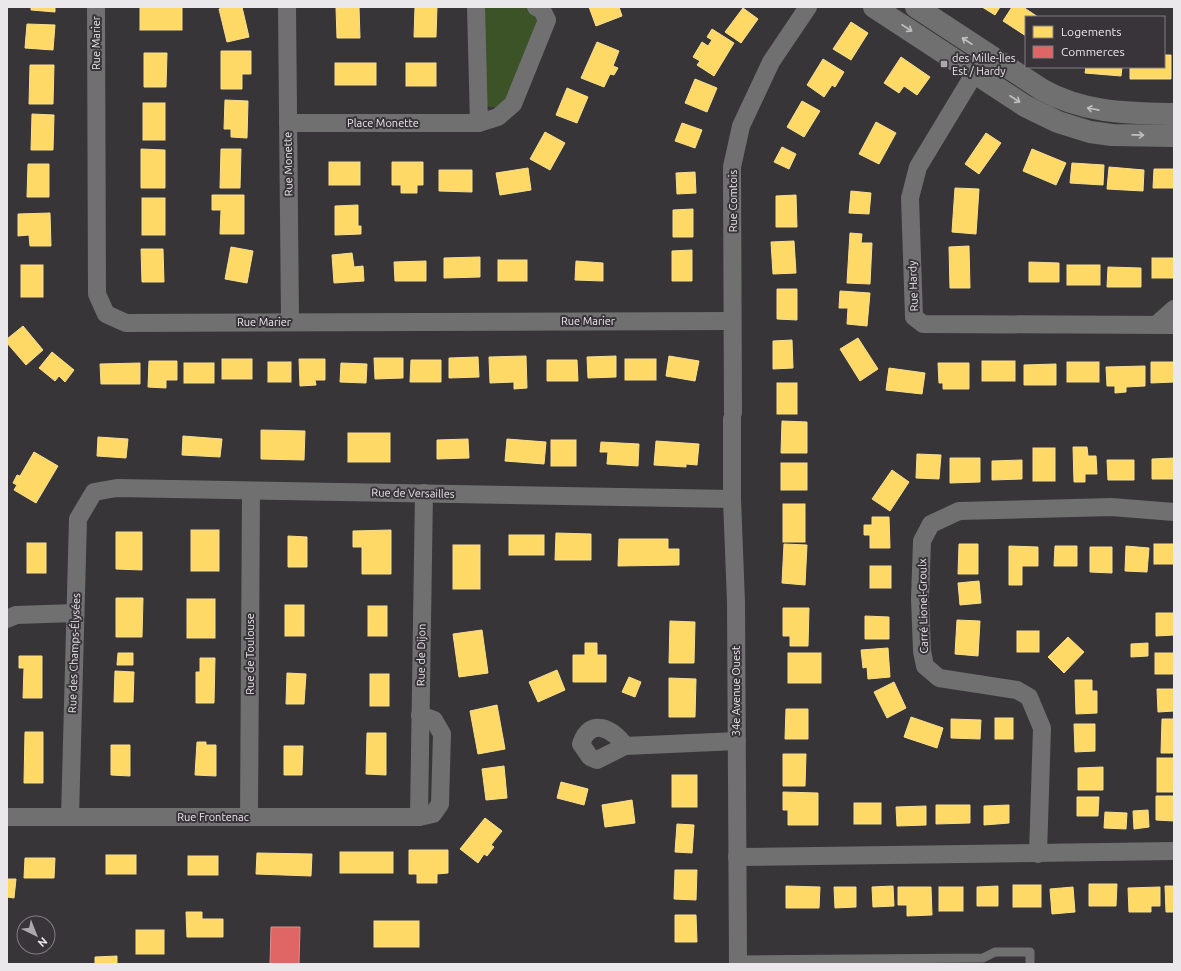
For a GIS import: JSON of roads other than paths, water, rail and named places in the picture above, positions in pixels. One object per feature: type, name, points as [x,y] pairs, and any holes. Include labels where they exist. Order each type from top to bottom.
[{"type":"street","name":"Rue Marier","points":[[96,7],[98,294],[106,314],[126,323],[290,321],[732,321]]},
{"type":"street","name":"Rue Monette","points":[[287,7],[290,321]]},
{"type":"street","points":[[476,7],[478,122]]},
{"type":"street","name":"Place Monette","points":[[288,123],[478,122],[498,117],[513,104],[548,20],[542,10],[536,7]]},
{"type":"street","name":"Rue Comtois","points":[[733,416],[732,167],[741,126],[771,62],[808,7]]},
{"type":"street","points":[[874,7],[1026,106],[1067,126],[1112,135],[1174,136]]},
{"type":"street","points":[[916,7],[1047,92],[1076,104],[1114,112],[1174,114]]},
{"type":"street","name":"Rue Hardy","points":[[987,54],[974,73],[918,167],[916,173],[910,198],[914,317],[923,324],[1165,325],[1174,309]]},
{"type":"street","name":"34e Avenue Ouest","points":[[733,416],[732,499],[736,602],[738,962]]},
{"type":"street","name":"Rue de Versailles","points":[[94,492],[117,488],[732,499]]},
{"type":"street","name":"Rue de Toulouse","points":[[249,817],[251,490]]},
{"type":"street","name":"Rue des Champs-Élysées","points":[[70,818],[78,519],[94,492]]},
{"type":"street","name":"Rue de Dijon","points":[[419,817],[424,493]]},
{"type":"street","name":"Carré Lionel-Groulx","points":[[1038,854],[1042,728],[1029,697],[1017,690],[939,678],[925,666],[922,651],[920,599],[922,541],[931,524],[958,511],[1111,507],[1174,512]]},
{"type":"street","points":[[7,619],[16,615],[75,613]]},
{"type":"street","points":[[626,746],[737,741]]},
{"type":"street","name":"Rue Frontenac","points":[[7,818],[419,817]]},
{"type":"street","points":[[737,857],[1174,851]]},
{"type":"lane","points":[[738,962],[983,958],[995,952],[1030,952],[1030,964]]},
{"type":"place","name":"des Mille-Îles Est / Hardy","points":[[944,64]]}]
